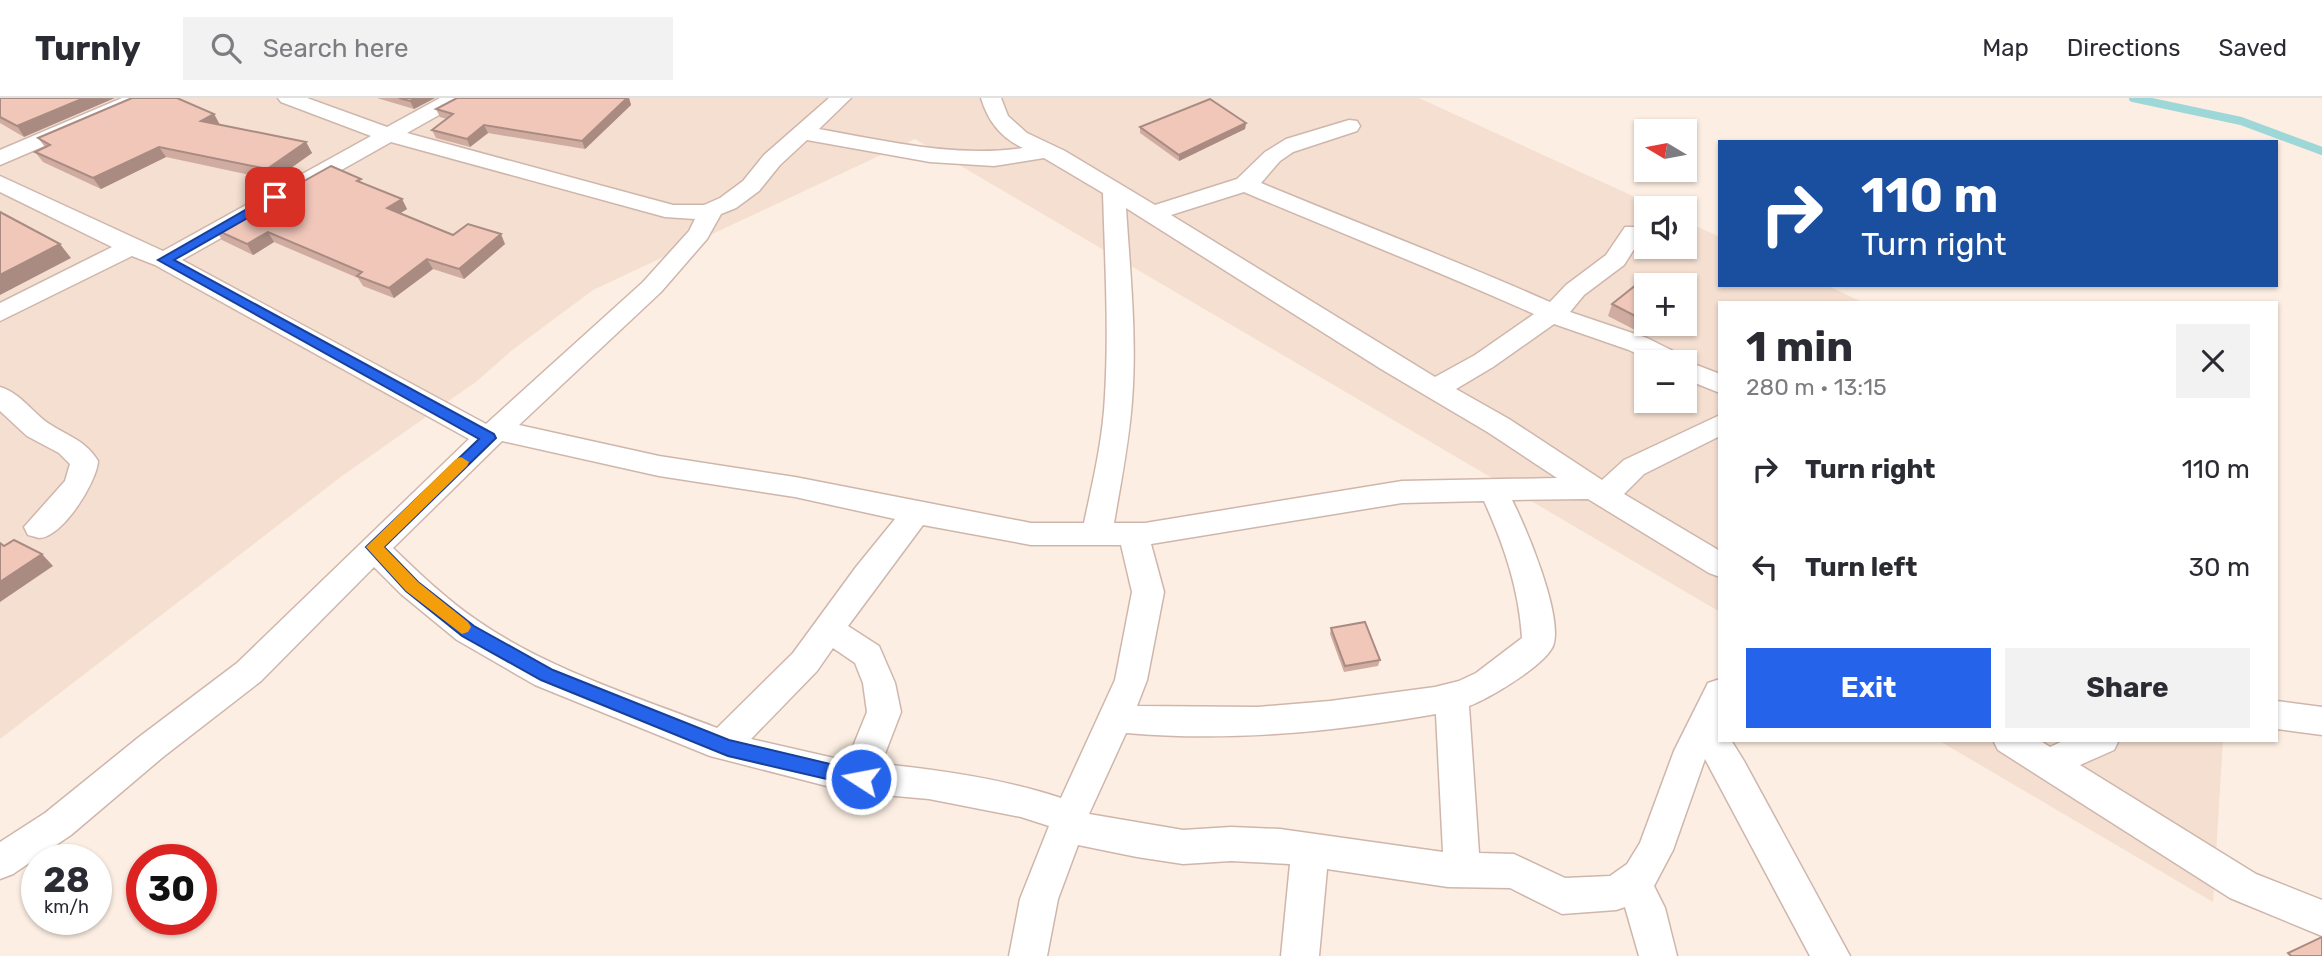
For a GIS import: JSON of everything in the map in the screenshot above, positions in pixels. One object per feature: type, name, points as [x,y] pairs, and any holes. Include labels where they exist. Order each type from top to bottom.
[{"type":"street","points":[[0,158],[140,98]]},
{"type":"street","points":[[288,98],[385,134],[673,212],[712,210],[728,204],[751,186],[772,160],[841,98]]},
{"type":"street","points":[[164,260],[385,134],[455,98]]},
{"type":"street","points":[[991,98],[998,118],[1019,138],[1046,151],[1499,426],[1599,492],[1718,564]]},
{"type":"street","points":[[1150,214],[1245,184],[1258,176],[1276,153],[1308,138],[1349,126]]},
{"type":"street","points":[[804,133],[930,155],[994,159],[1046,151]]},
{"type":"street","points":[[0,183],[131,247],[164,260],[493,434],[659,466],[795,487],[916,514],[1031,534],[1133,534],[1402,492],[1599,492],[1634,467],[1718,425]]},
{"type":"street","points":[[1245,184],[1360,233],[1439,262],[1552,314],[1651,350]]},
{"type":"street","points":[[1097,534],[1115,439],[1119,397],[1119,296],[1114,192]]},
{"type":"street","points":[[0,862],[58,824],[151,747],[249,672],[374,547],[652,288],[699,234],[712,210]]},
{"type":"street","points":[[1435,389],[1484,361],[1552,314],[1575,290],[1615,260],[1633,232]]},
{"type":"street","points":[[0,313],[131,247]]},
{"type":"street","points":[[1697,374],[1718,383]]},
{"type":"street","points":[[0,396],[37,429],[69,446],[84,461],[85,475],[39,527]]},
{"type":"street","points":[[1115,718],[1163,723],[1279,719],[1375,710],[1466,693],[1495,680],[1538,643],[1537,607],[1525,563],[1493,490]]},
{"type":"street","points":[[722,746],[805,662],[916,514]]},
{"type":"street","points":[[1028,956],[1038,899],[1068,821],[1131,680],[1148,592],[1133,534]]},
{"type":"street","points":[[374,547],[412,586],[468,631],[547,675],[722,746],[861,779],[929,784],[1021,801],[1068,821],[1137,841],[1183,847],[1231,844],[1462,870],[1514,871],[1562,896],[1616,893],[1640,876],[1654,850],[1691,751],[1718,697]]},
{"type":"street","points":[[828,629],[868,655],[879,683],[884,712],[866,754],[861,779]]},
{"type":"street","points":[[1452,696],[1462,870]]},
{"type":"street","points":[[2278,715],[2322,721]]},
{"type":"street","points":[[1703,726],[1732,772],[1831,956]]},
{"type":"street","points":[[2013,742],[2242,886],[2322,918]]},
{"type":"street","points":[[2047,764],[2097,742]]},
{"type":"street","points":[[1300,956],[1310,851]]},
{"type":"street","points":[[1632,882],[1646,908],[1658,956]]},
{"type":"shaded area","points":[[0,98],[1419,98],[1634,197],[1634,259],[1697,259],[1697,226],[1718,236],[1718,287],[1830,287],[1860,301],[1718,301],[1718,611],[915,139],[593,290],[511,351],[477,381],[342,476],[0,739]]},
{"type":"shaded area","points":[[1941,742],[2223,742],[2213,902]]},
{"type":"building","points":[[0,98],[84,98],[17,126],[0,117]]},
{"type":"building","points":[[132,98],[177,98],[214,114],[201,121],[306,142],[267,169],[159,147],[93,178],[35,152],[50,145],[38,138]]},
{"type":"building","points":[[457,98],[627,98],[582,141],[484,125],[467,139],[432,130],[453,114],[436,109]]},
{"type":"building","points":[[1210,99],[1246,123],[1179,155],[1140,127]]},
{"type":"building","points":[[331,166],[361,179],[357,181],[402,199],[387,208],[453,235],[468,224],[501,234],[459,269],[427,259],[389,288],[357,276],[362,272],[268,232],[247,244],[216,230]]},
{"type":"building","points":[[0,212],[60,244],[0,275]]},
{"type":"building","points":[[1634,287],[1634,315],[1612,304]]},
{"type":"building","points":[[14,540],[42,554],[0,582],[0,543],[4,546]]},
{"type":"building","points":[[1365,622],[1380,660],[1345,666],[1331,628]]},
{"type":"building","points":[[2322,937],[2322,956],[2291,956],[2288,953]]},
{"type":"waterway","points":[[2133,98],[2241,121],[2322,151]]},
{"type":"slow traffic","points":[[461,462],[374,547],[412,586],[462,627]]},
{"type":"route","points":[[275,197],[164,260],[271,316],[489,438],[374,547],[412,586],[468,631],[547,675],[728,748],[861,779]]}]
